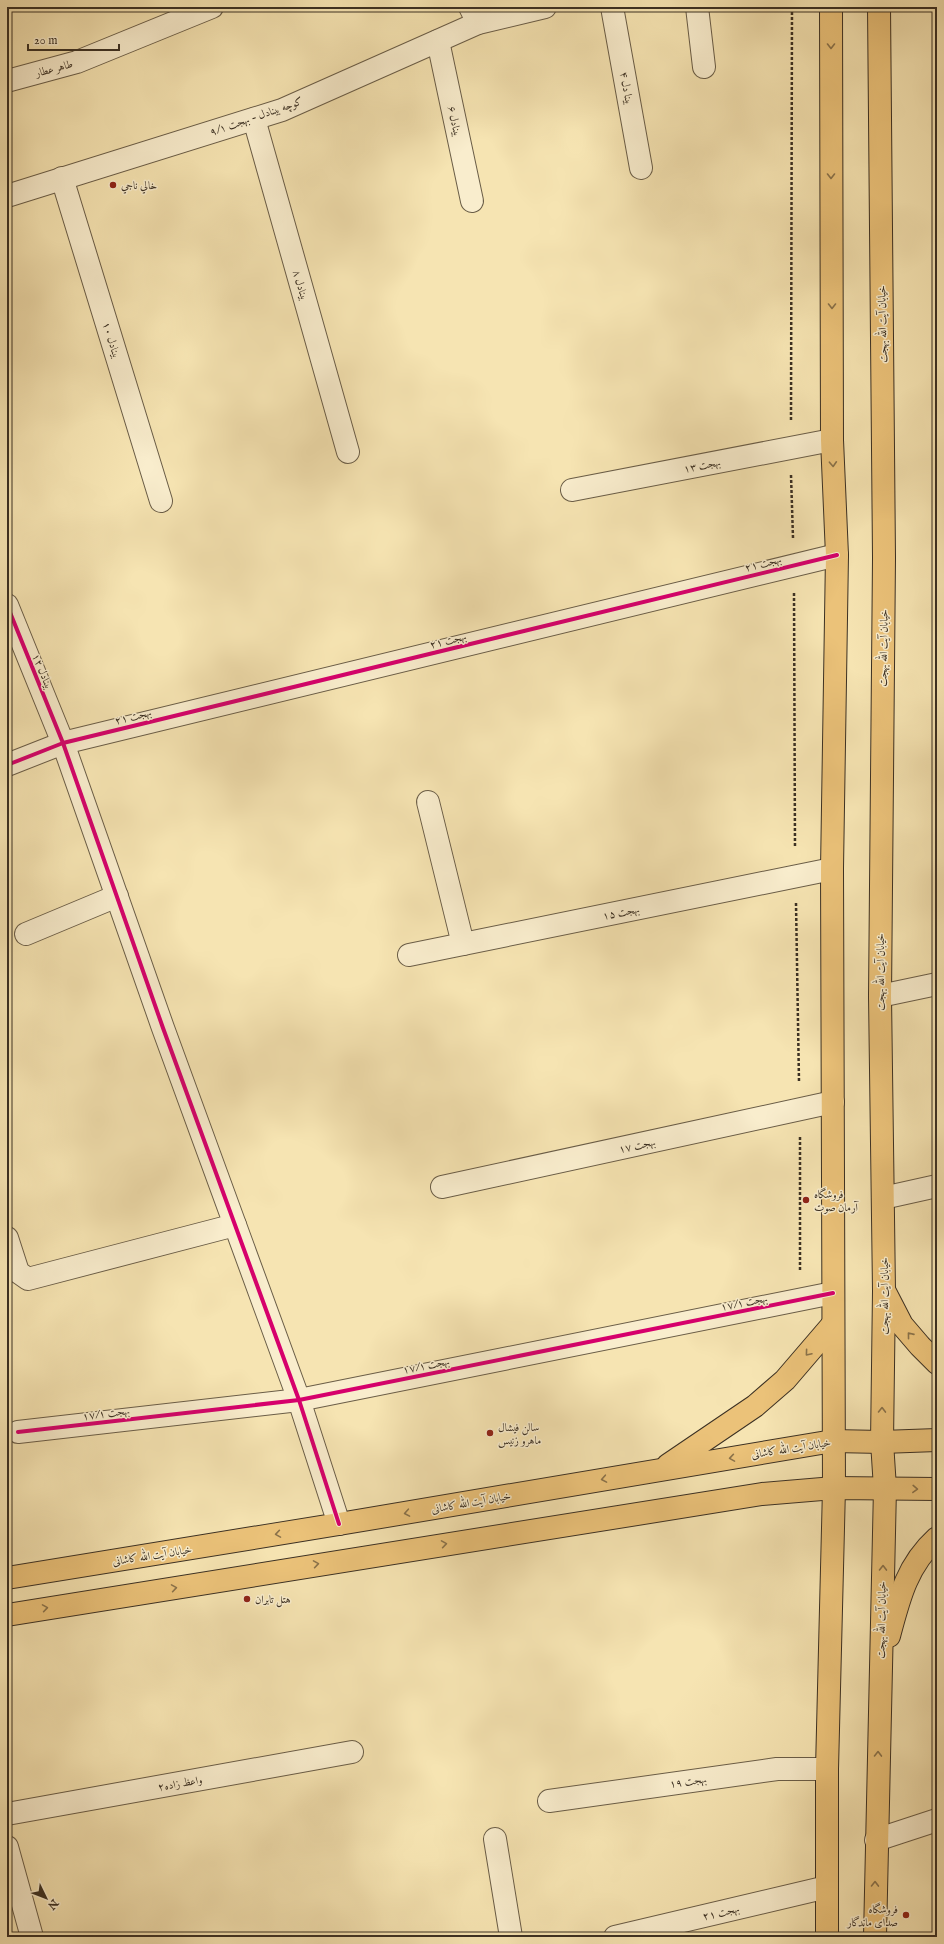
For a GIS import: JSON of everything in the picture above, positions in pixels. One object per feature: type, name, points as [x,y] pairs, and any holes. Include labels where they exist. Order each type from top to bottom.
[{"type":"main road","points":[[827,1937],[827,1769],[834,1488],[832,869],[837,555],[832,440],[831,7]]},
{"type":"main road","name":"خیابان آیت الله بهجت","points":[[875,1937],[885,1488],[882,1442],[884,1291],[880,996],[884,558],[879,7]]},
{"type":"main road","points":[[884,1291],[902,1325],[937,1363]]},
{"type":"main road","points":[[663,1469],[755,1406],[785,1380],[833,1324]]},
{"type":"main road","name":"خیابان آیت الله کاشانی","points":[[7,1578],[833,1441],[882,1442],[937,1440]]},
{"type":"main road","points":[[7,1615],[762,1494],[834,1488],[937,1489]]},
{"type":"main road","points":[[880,1686],[886,1647],[902,1590],[925,1549],[937,1538]]},
{"type":"street","name":"طاهر عطار","points":[[7,81],[77,62],[212,7]]},
{"type":"street","name":"کوچه بینادل - بهجت ۹/۱","points":[[7,196],[282,110],[438,41],[474,15],[545,7]]},
{"type":"street","name":"بینا دل ۴","points":[[612,7],[641,168]]},
{"type":"street","points":[[697,7],[704,67]]},
{"type":"street","name":"بینادل ۶","points":[[438,41],[472,201]]},
{"type":"street","name":"بینادل ۸","points":[[254,119],[348,452]]},
{"type":"street","name":"بینادل ۱۰","points":[[62,178],[161,501]]},
{"type":"street","name":"بهجت ۱۳","points":[[572,490],[832,440]]},
{"type":"street","name":"بهجت ۲۱","points":[[7,765],[63,743],[837,555]]},
{"type":"street","name":"بینادل ۱۲","points":[[7,605],[63,743],[299,1400],[339,1524]]},
{"type":"street","points":[[428,802],[463,944]]},
{"type":"street","name":"بهجت ۱۵","points":[[409,955],[832,869]]},
{"type":"street","points":[[26,934],[117,896]]},
{"type":"street","points":[[880,996],[937,984]]},
{"type":"street","name":"بهجت ۱۷","points":[[442,1187],[833,1102]]},
{"type":"street","points":[[882,1198],[937,1186]]},
{"type":"street","points":[[7,1238],[18,1272],[28,1279],[235,1225]]},
{"type":"street","name":"بهجت ۱۷/۱","points":[[18,1432],[299,1400],[833,1293]]},
{"type":"street","name":"واعظ زاده۲","points":[[7,1814],[352,1752]]},
{"type":"street","name":"بهجت ۱۹","points":[[549,1801],[777,1769],[827,1769]]},
{"type":"street","points":[[876,1840],[937,1820]]},
{"type":"street","points":[[495,1839],[511,1937]]},
{"type":"street","points":[[7,1847],[15,1907],[32,1937]]},
{"type":"street","name":"بهجت ۲۱","points":[[615,1937],[827,1887]]},
{"type":"path","points":[[792,7],[791,448],[794,565],[795,877],[800,1110],[800,1300]]},
{"type":"cycle path","points":[[7,765],[63,743],[837,555]]},
{"type":"cycle path","points":[[7,605],[63,743],[163,1028],[299,1400],[339,1524]]},
{"type":"cycle path","points":[[18,1432],[299,1400],[833,1293]]},
{"type":"place","name":"خالي ناجي","points":[[113,185]]},
{"type":"place","name":"فروشگاه آرمان صوت","points":[[806,1200]]},
{"type":"place","name":"سالن فیشال ماهرو زنیس","points":[[490,1433]]},
{"type":"place","name":"هتل تابران","points":[[247,1599]]},
{"type":"place","name":"فروشگاه صدای ماندگار","points":[[906,1915]]}]
